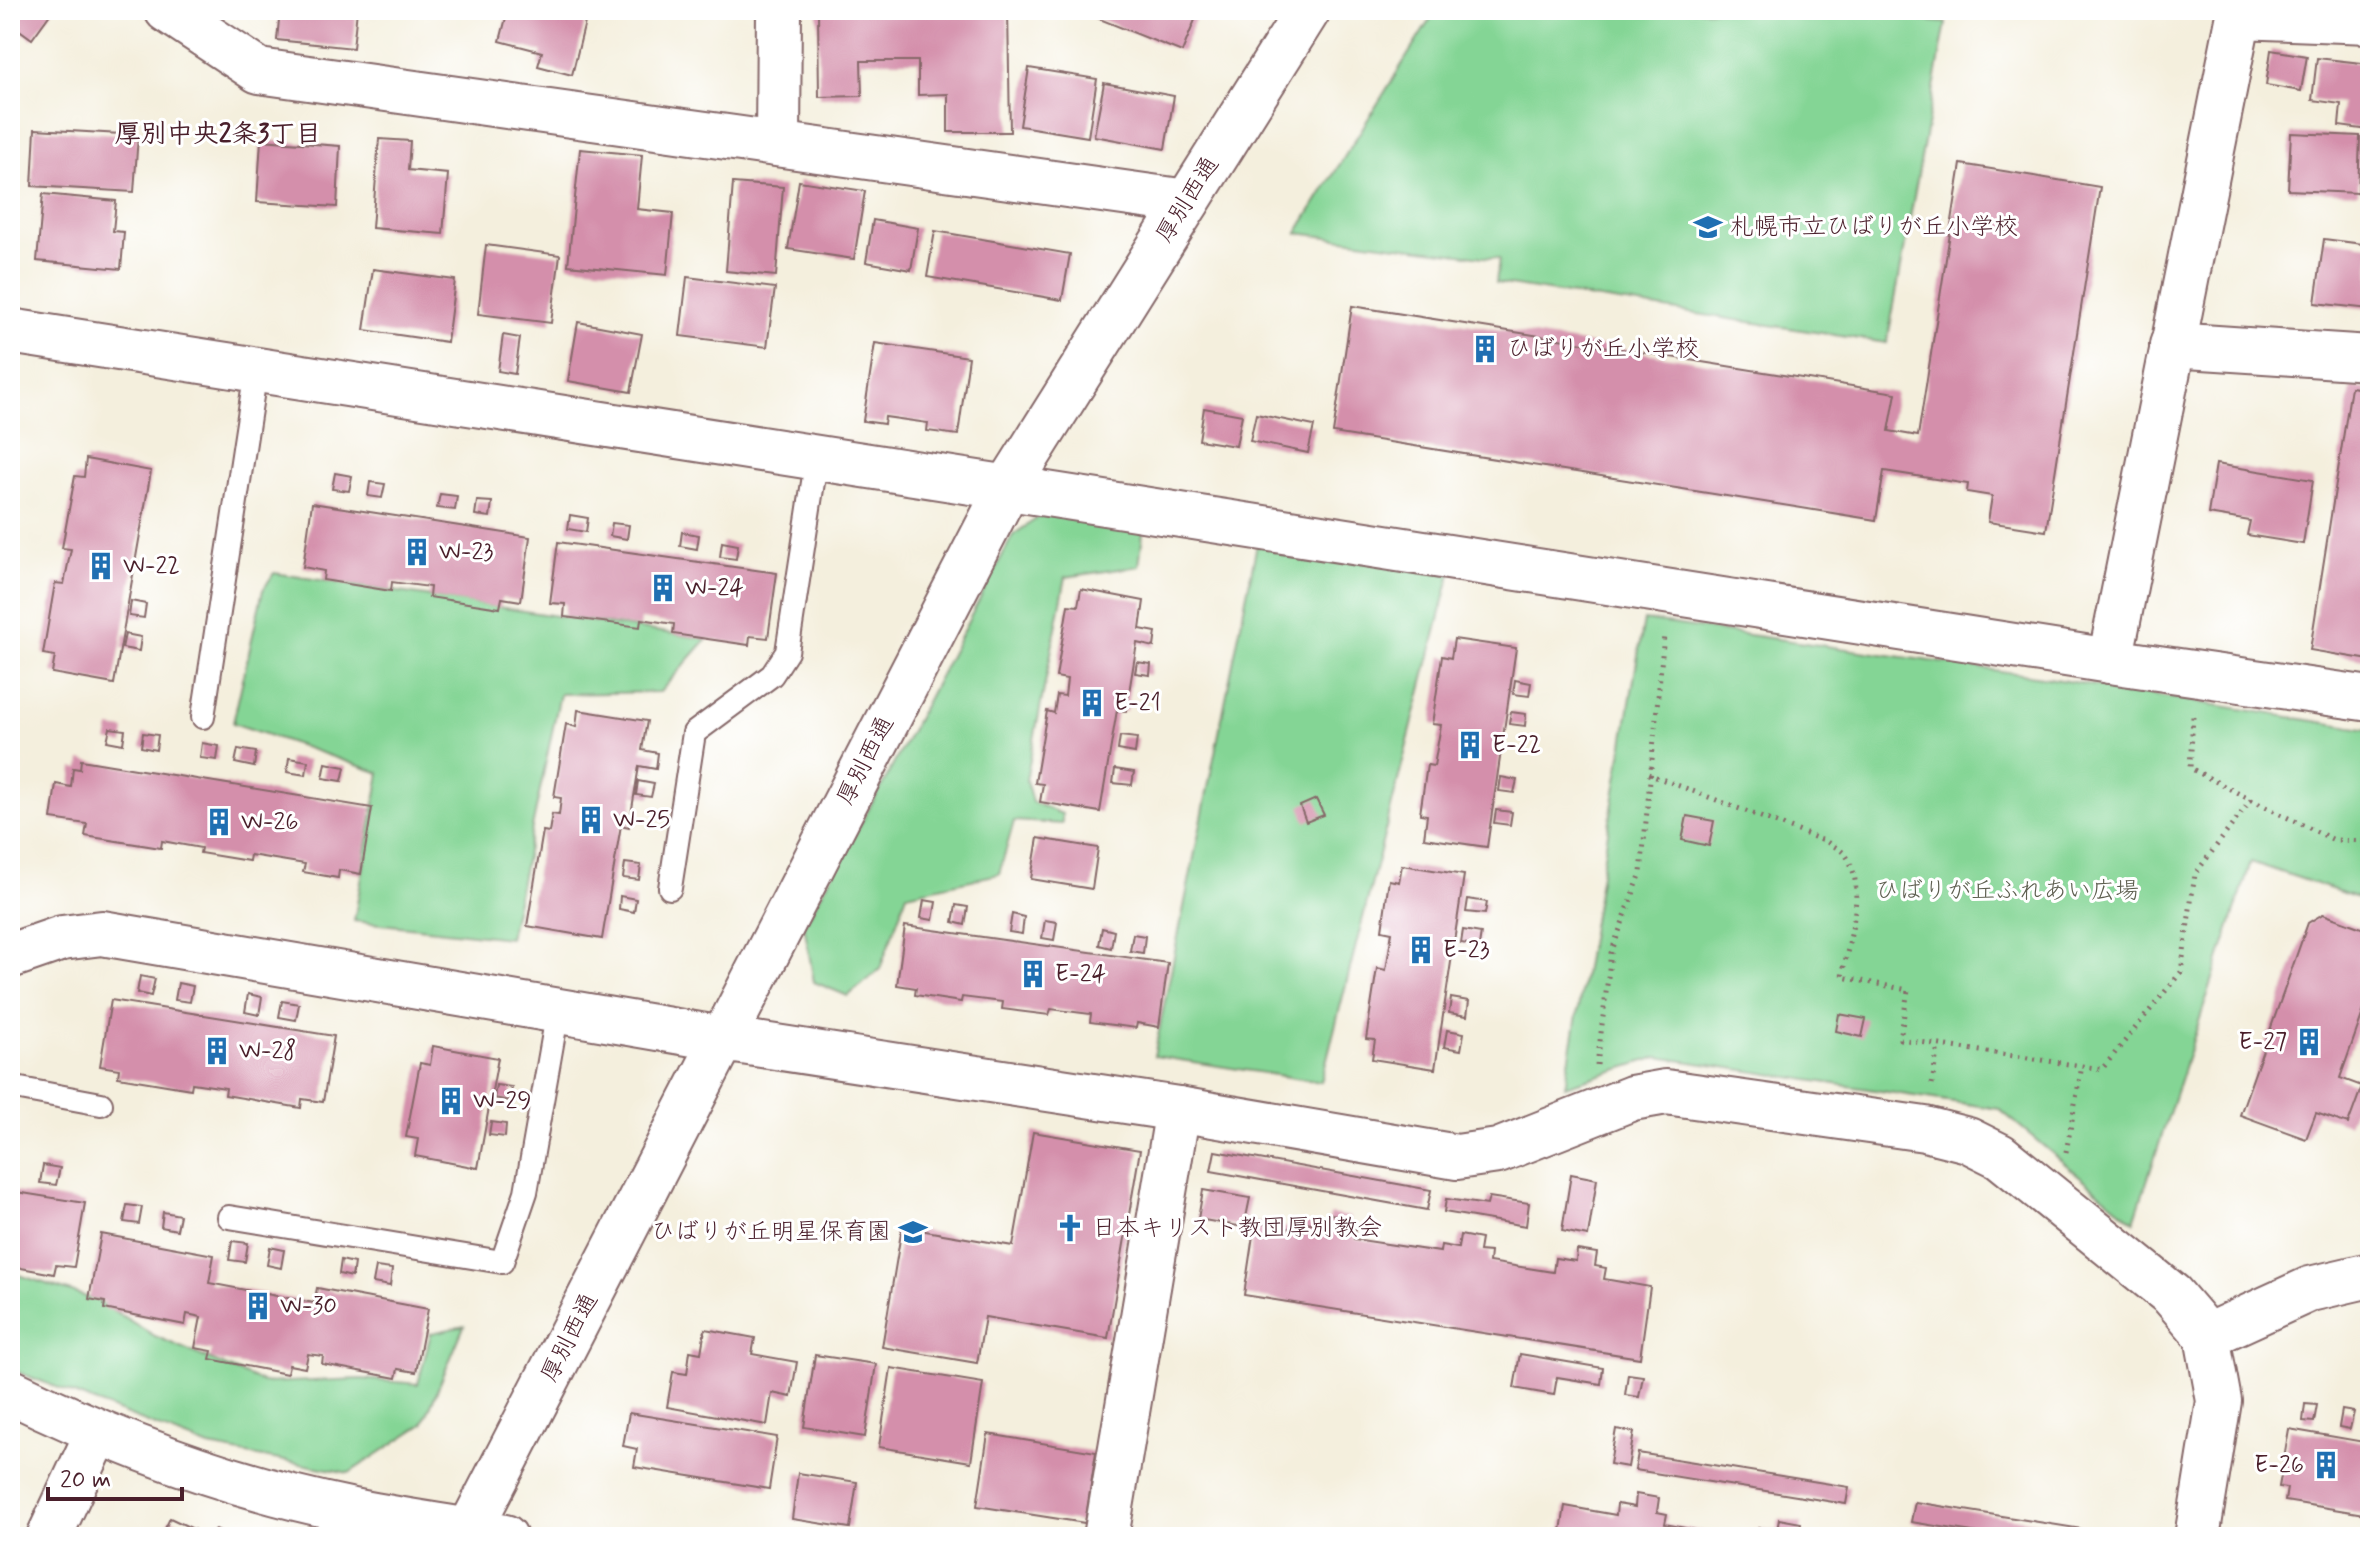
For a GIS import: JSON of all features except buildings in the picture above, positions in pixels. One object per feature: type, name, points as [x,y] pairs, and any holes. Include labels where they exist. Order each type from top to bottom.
[{"type":"street","points":[[778,142],[779,10]]},
{"type":"street","name":"厚別西通","points":[[480,1535],[723,1039],[1008,487],[1308,10]]},
{"type":"street","points":[[2110,661],[2240,13],[2370,21]]},
{"type":"street","points":[[192,17],[259,71],[1187,202]]},
{"type":"street","points":[[10,332],[817,456],[2110,661],[2370,699]]},
{"type":"street","points":[[2172,345],[2370,358]]},
{"type":"street","points":[[10,956],[62,938],[102,933],[723,1039],[1178,1109],[1457,1157],[1498,1151],[1632,1098],[1666,1092],[1925,1129],[1968,1140],[2000,1156],[2172,1295],[2207,1336],[2219,1401],[2197,1537]]},
{"type":"street","points":[[1106,1537],[1178,1109]]},
{"type":"street","points":[[2207,1336],[2310,1289],[2370,1275]]},
{"type":"street","points":[[10,1391],[97,1434],[197,1470],[347,1510],[480,1535]]},
{"type":"street","points":[[49,1537],[97,1434]]},
{"type":"lane","points":[[203,717],[256,370]]},
{"type":"lane","points":[[670,888],[694,733],[772,675],[787,652],[817,456]]},
{"type":"lane","points":[[229,1217],[502,1262],[526,1192],[558,1010]]},
{"type":"lane","points":[[10,1087],[101,1104]]},
{"type":"path","points":[[1591,1114],[1611,953],[1641,873],[1647,836],[1648,774],[1669,590]]},
{"type":"path","points":[[2195,674],[2190,768],[2334,840],[2370,841]]},
{"type":"path","points":[[1648,774],[1827,842],[1846,854],[1855,876],[1855,897],[1842,977],[1908,990],[1900,1039],[2102,1069],[2181,972],[2195,874],[2251,800]]},
{"type":"path","points":[[2057,1202],[2082,1066]]},
{"type":"green space","points":[[1436,10],[1909,10],[1910,19],[1946,23],[1887,343],[1496,283],[1499,259],[1297,233]]},
{"type":"green space","points":[[1052,508],[1146,508],[1139,566],[1066,577],[1026,780],[1032,802],[1062,814],[1062,824],[1014,821],[999,874],[907,894],[880,969],[848,996],[814,982],[804,925],[889,773],[1013,535]]},
{"type":"green space","points":[[1258,539],[1452,569],[1321,1082],[1154,1056]]},
{"type":"green space","points":[[274,573],[707,639],[660,692],[560,694],[509,938],[354,921],[380,773],[233,723],[263,590]]},
{"type":"green space","name":"ひばりが丘ふれあい広場","points":[[1644,620],[2042,677],[2370,730],[2370,902],[2251,862],[2134,1221],[1999,1109],[1658,1057],[1565,1086]]},
{"type":"green space","points":[[10,1272],[96,1300],[155,1336],[264,1383],[362,1379],[418,1384],[431,1333],[464,1326],[423,1424],[349,1473],[209,1447],[10,1369]]},
{"type":"place","name":"札幌市立ひばりが丘小学校","points":[[1708,227]]},
{"type":"place","name":"ひばりが丘小学校","points":[[1485,349]]},
{"type":"place","name":"W-23","points":[[417,552]]},
{"type":"place","name":"W-22","points":[[101,566]]},
{"type":"place","name":"W-24","points":[[663,588]]},
{"type":"place","name":"E-21","points":[[1092,703]]},
{"type":"place","name":"E-22","points":[[1470,745]]},
{"type":"place","name":"W-25","points":[[591,820]]},
{"type":"place","name":"W-26","points":[[219,822]]},
{"type":"place","name":"E-23","points":[[1421,950]]},
{"type":"place","name":"E-24","points":[[1033,974]]},
{"type":"place","name":"E-27","points":[[2309,1042]]},
{"type":"place","name":"W-28","points":[[217,1051]]},
{"type":"place","name":"W-29","points":[[451,1101]]},
{"type":"place","name":"日本キリスト教団厚別教会","points":[[1070,1228]]},
{"type":"place","name":"ひばりが丘明星保育園","points":[[913,1232]]},
{"type":"place","name":"W-30","points":[[258,1306]]},
{"type":"place","name":"E-26","points":[[2326,1465]]},
{"type":"district","name":"厚別中央2条3丁目","points":[[218,135]]}]
